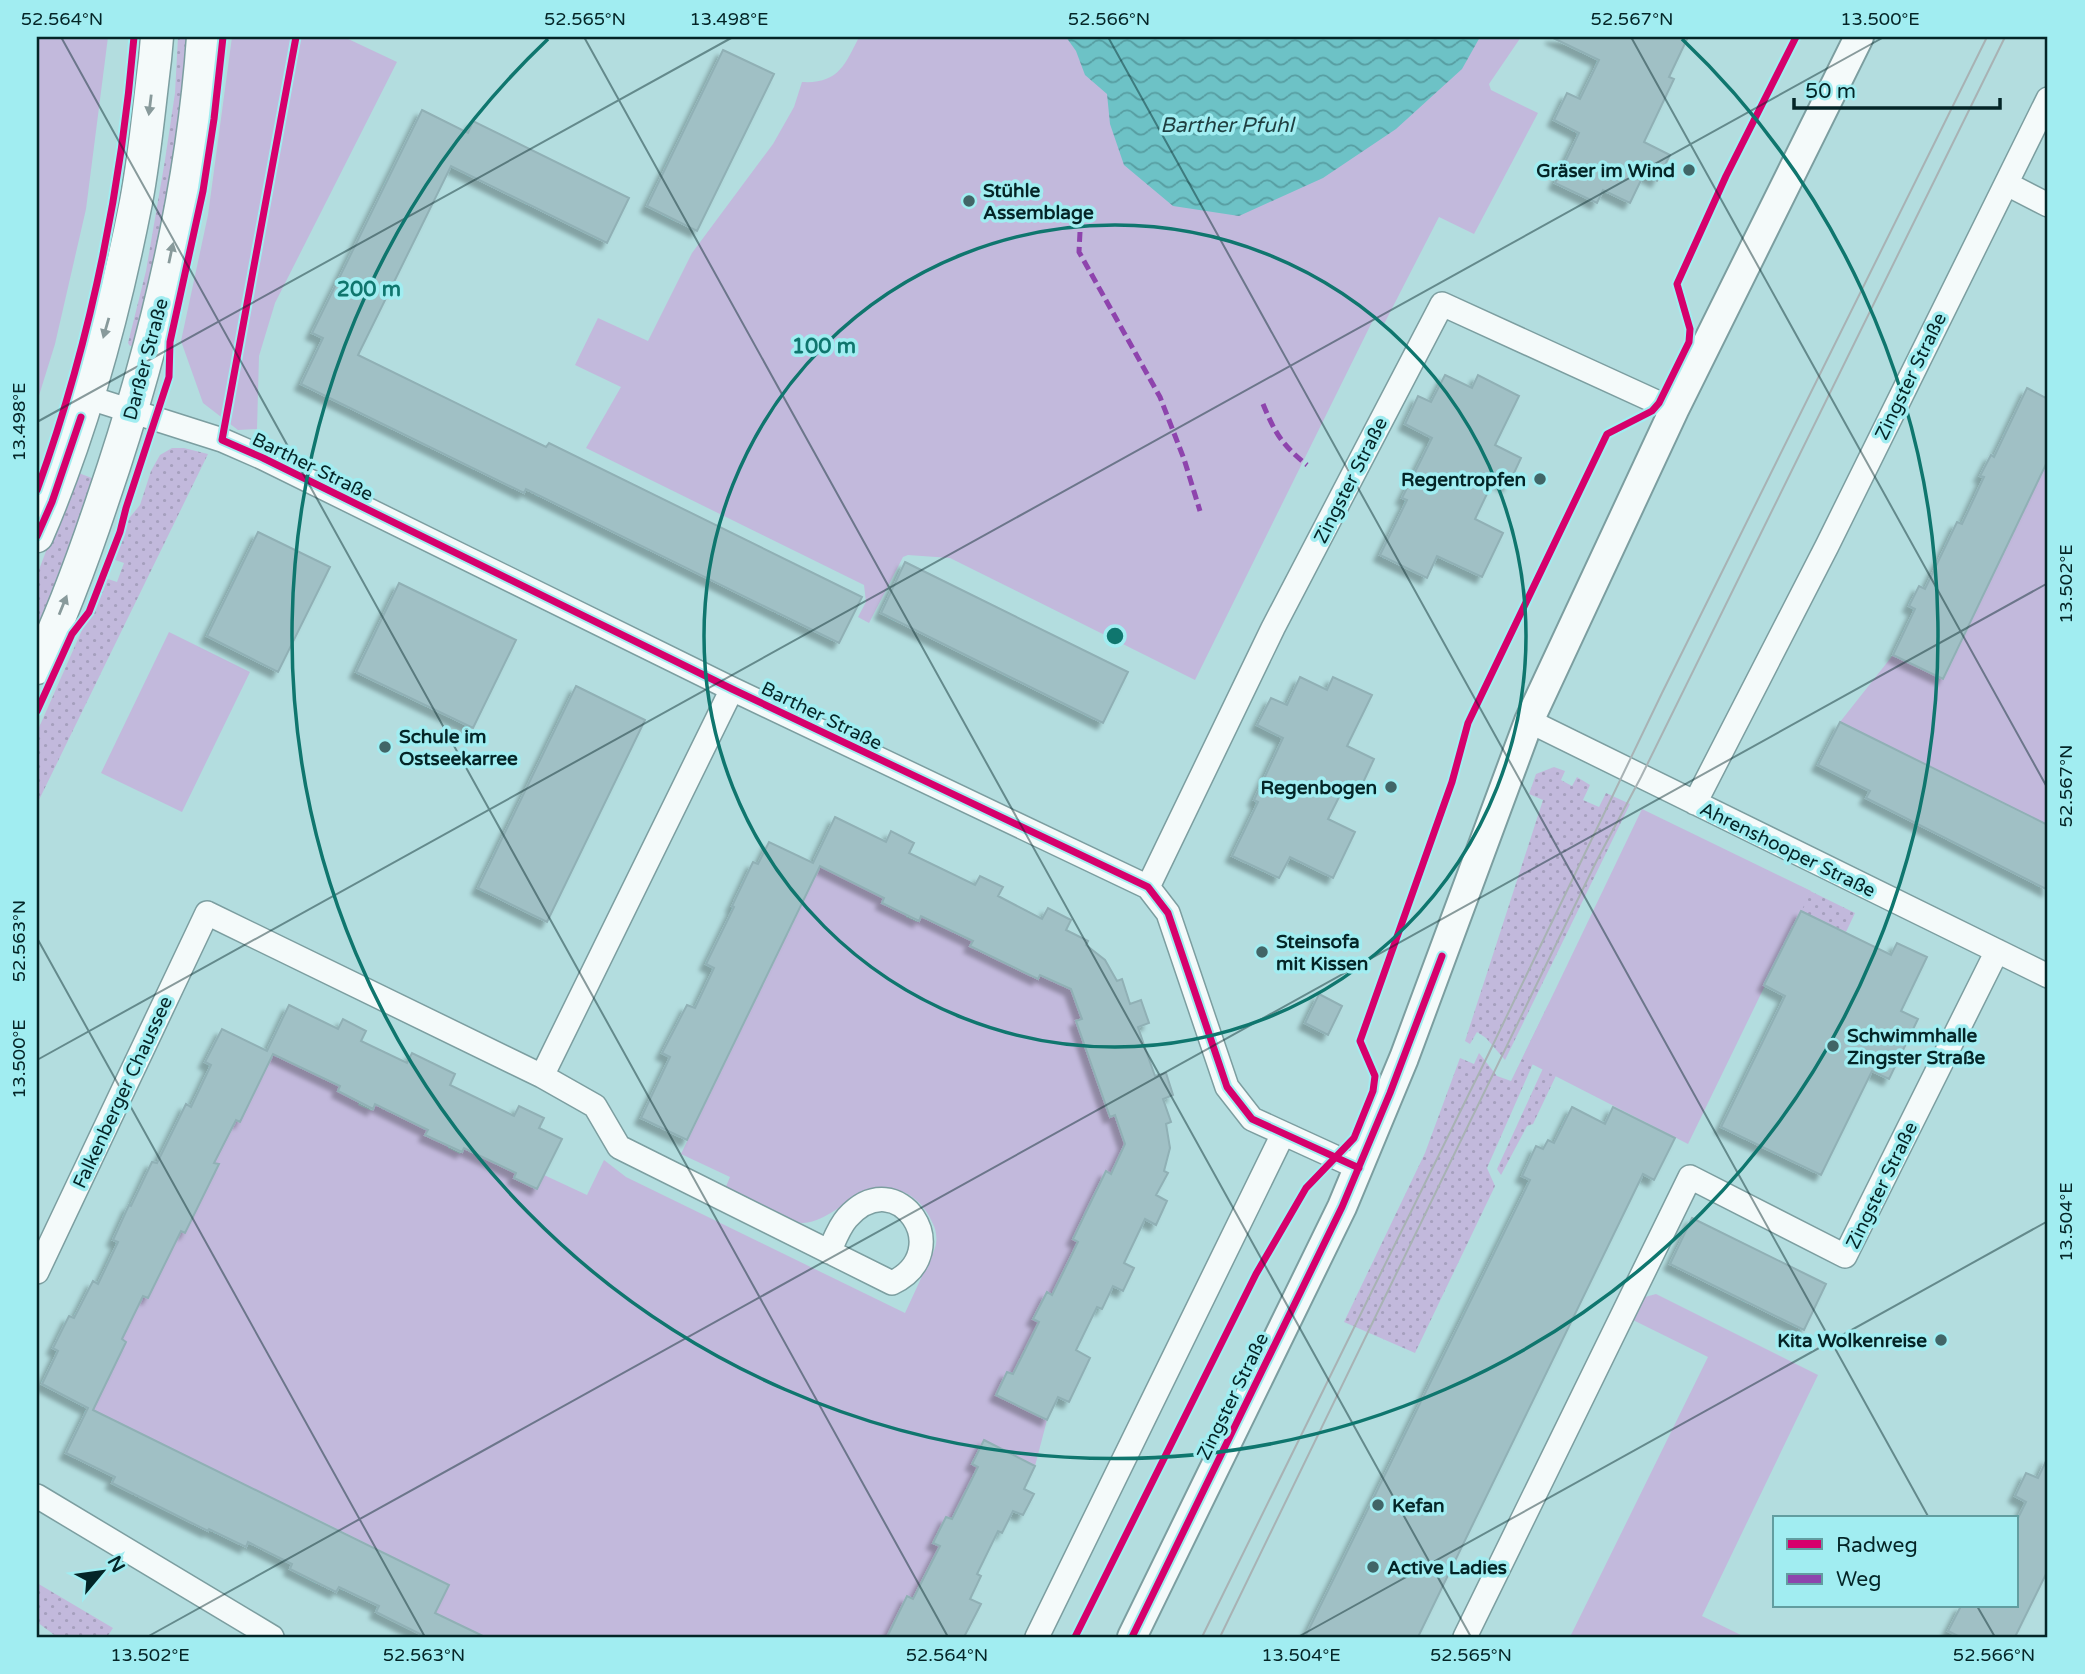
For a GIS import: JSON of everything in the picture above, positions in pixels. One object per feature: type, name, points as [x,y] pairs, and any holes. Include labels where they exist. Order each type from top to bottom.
[{"type":"main road","points":[[37,536],[52,502],[113,304],[136,202],[157,37]]},
{"type":"main road","name":"Darßer Straße","points":[[37,668],[89,542],[153,335],[187,174],[200,83],[203,37]]},
{"type":"street","name":"Zingster Straße","points":[[1132,1637],[1359,1168],[1417,1023],[1529,721],[1674,410],[1859,37]]},
{"type":"street","name":"Zingster Straße","points":[[1695,803],[2048,99]]},
{"type":"street","points":[[2007,184],[2048,205]]},
{"type":"street","name":"Zingster Straße","points":[[1148,887],[1273,628],[1442,304],[1674,410]]},
{"type":"street","name":"Barther Straße","points":[[86,397],[222,440],[263,458],[732,689],[1148,887],[1168,913],[1227,1087],[1252,1119],[1283,1134]]},
{"type":"street","name":"Barther Straße","points":[[542,1076],[732,689]]},
{"type":"street","name":"Ahrenshooper Straße","points":[[1529,721],[2048,976]]},
{"type":"street","name":"Falkenberger Chaussee","points":[[37,1272],[207,913],[542,1076]]},
{"type":"street","name":"Zingster Straße","points":[[1465,1637],[1690,1177],[1845,1256],[1997,951]]},
{"type":"street","points":[[542,1076],[595,1106],[619,1147],[829,1252]]},
{"type":"street","points":[[1037,1637],[1283,1134],[1359,1168]]},
{"type":"street","points":[[37,1496],[272,1637]]},
{"type":"shaded area","points":[[37,37],[108,37],[86,209],[55,344],[37,402]]},
{"type":"shaded area","points":[[178,37],[188,37],[169,196],[136,345],[130,346],[128,343],[146,271],[165,160],[175,93]]},
{"type":"shaded area","points":[[232,37],[344,37],[397,62],[275,303],[259,356],[257,429],[238,430],[203,403],[181,341],[208,215]]},
{"type":"shaded area","points":[[859,37],[1521,37],[1489,84],[1491,90],[1538,113],[1474,234],[1439,217],[1384,324],[1374,318],[1195,680],[950,558],[908,555],[903,557],[869,623],[858,617],[866,602],[864,585],[586,448],[621,387],[575,365],[598,318],[648,341],[692,253],[773,144],[794,107],[802,82],[824,80],[839,71]]},
{"type":"shaded area","points":[[172,448],[208,454],[37,804],[37,732],[105,578],[117,582],[124,563],[112,559],[126,522],[140,505],[151,471],[160,455]]},
{"type":"shaded area","points":[[2048,460],[2048,825],[2043,822],[2041,826],[2022,812],[1840,722],[1893,655],[1944,679]]},
{"type":"shaded area","points":[[76,472],[97,480],[37,632],[37,575]]},
{"type":"shaded area","points":[[169,632],[250,672],[182,812],[101,773]]},
{"type":"shaded area","points":[[1554,767],[1565,771],[1561,780],[1572,786],[1577,777],[1590,785],[1583,800],[1599,807],[1606,793],[1630,804],[1505,1060],[1486,1038],[1477,1032],[1470,1044],[1465,1041],[1543,800],[1529,794],[1536,774]]},
{"type":"shaded area","points":[[1642,809],[1811,891],[1688,1144],[1522,1059]]},
{"type":"shaded area","points":[[820,866],[884,898],[882,903],[906,917],[917,922],[921,916],[973,941],[971,946],[1038,979],[1040,975],[1068,982],[1082,1019],[1077,1021],[1110,1116],[1115,1115],[1123,1138],[1127,1137],[1126,1152],[1122,1151],[1111,1174],[1105,1171],[1073,1239],[1078,1242],[1052,1295],[1046,1293],[1034,1319],[1039,1322],[1013,1374],[1007,1372],[996,1395],[1047,1420],[1035,1466],[984,1441],[978,1467],[952,1519],[946,1517],[933,1543],[940,1546],[913,1599],[907,1597],[887,1637],[485,1637],[458,1624],[433,1618],[448,1584],[315,1518],[313,1523],[293,1508],[203,1464],[200,1468],[181,1453],[93,1410],[126,1342],[122,1339],[143,1296],[148,1298],[181,1231],[185,1232],[218,1165],[214,1163],[273,1054],[340,1086],[338,1091],[359,1102],[358,1105],[372,1111],[375,1104],[428,1130],[426,1135],[448,1148],[460,1154],[464,1148],[516,1173],[514,1178],[537,1189],[544,1175],[587,1195],[604,1160],[626,1177],[905,1313],[934,1252],[936,1242],[934,1226],[916,1199],[899,1190],[869,1191],[821,1218],[803,1223],[795,1222],[775,1215],[725,1189],[730,1177],[681,1154],[777,956],[773,954],[783,932],[788,934]]},
{"type":"shaded area","points":[[1800,886],[1855,913],[1846,932],[1801,911],[1764,985]]},
{"type":"shaded area","points":[[1548,1005],[1546,1034],[1487,1168],[1495,1186],[1415,1353],[1344,1322],[1425,1153],[1460,1058],[1474,1064],[1479,1053],[1497,1076],[1511,1081]]},
{"type":"shaded area","points":[[1573,1040],[1533,1124],[1527,1126],[1501,1175],[1497,1169],[1555,1042]]},
{"type":"shaded area","points":[[1656,1294],[1818,1375],[1702,1616],[1745,1637],[1570,1637],[1708,1357],[1633,1320],[1645,1297]]},
{"type":"shaded area","points":[[37,1583],[113,1628],[107,1637],[57,1637],[37,1622]]},
{"type":"water","name":"Barther Pfuhl","points":[[1066,37],[1480,37],[1462,69],[1396,129],[1323,178],[1239,216],[1173,206],[1124,165],[1110,124],[1107,94],[1085,75],[1076,51]]},
{"type":"building","points":[[1551,37],[1688,37],[1669,77],[1674,79],[1644,142],[1670,155],[1657,181],[1644,174],[1630,203],[1603,190],[1597,203],[1555,183],[1579,133],[1554,120],[1567,93],[1580,99],[1599,60]]},
{"type":"building","points":[[723,50],[774,74],[697,231],[647,206]]},
{"type":"building","points":[[422,110],[468,133],[473,121],[629,198],[607,243],[451,166],[358,355],[546,447],[549,443],[862,597],[839,643],[526,489],[524,493],[301,384],[323,338],[312,333]]},
{"type":"building","points":[[1445,375],[1472,388],[1478,375],[1519,396],[1495,445],[1521,458],[1508,486],[1494,479],[1475,519],[1503,533],[1482,577],[1437,556],[1427,578],[1380,555],[1407,500],[1402,498],[1432,438],[1405,424],[1418,396],[1431,402]]},
{"type":"building","points":[[2027,388],[2048,399],[2048,460],[1943,679],[1893,655],[1915,609],[1909,606],[1919,586],[1925,589],[1957,522],[1962,524],[1984,477],[1980,476],[1991,455],[1994,457]]},
{"type":"building","points":[[258,532],[330,567],[278,672],[207,636]]},
{"type":"building","points":[[905,562],[1128,672],[1103,723],[881,613]]},
{"type":"building","points":[[399,583],[516,640],[473,728],[356,672]]},
{"type":"building","points":[[1300,677],[1327,690],[1333,677],[1372,695],[1347,746],[1374,759],[1361,787],[1347,781],[1328,819],[1355,832],[1333,878],[1290,857],[1279,878],[1232,856],[1258,802],[1254,800],[1283,738],[1257,725],[1271,698],[1287,705]]},
{"type":"building","points":[[576,686],[645,720],[547,922],[478,888]]},
{"type":"building","points":[[1840,722],[2048,825],[2048,890],[1866,798],[1870,791],[1818,765]]},
{"type":"building","points":[[835,817],[886,842],[891,831],[914,843],[909,853],[975,885],[980,876],[1003,887],[998,896],[1042,919],[1048,908],[1071,920],[1066,930],[1088,941],[1086,945],[1105,960],[1117,981],[1122,979],[1130,1004],[1141,1000],[1149,1023],[1138,1027],[1146,1051],[1155,1076],[1166,1073],[1173,1095],[1163,1099],[1171,1122],[1166,1124],[1170,1148],[1164,1171],[1168,1173],[1156,1195],[1167,1201],[1156,1225],[1145,1219],[1124,1263],[1134,1268],[1123,1291],[1113,1286],[1102,1309],[1097,1307],[1076,1350],[1090,1358],[1069,1402],[1058,1397],[1047,1420],[996,1395],[1007,1372],[1013,1374],[1039,1322],[1033,1319],[1047,1292],[1052,1295],[1078,1242],[1073,1239],[1084,1216],[1106,1171],[1111,1174],[1125,1144],[1115,1115],[1110,1117],[1076,1021],[1082,1019],[1071,989],[1040,975],[1038,979],[970,946],[973,941],[921,916],[919,921],[882,903],[884,898],[820,866],[687,1140],[641,1118],[670,1057],[662,1053],[687,1005],[695,1008],[714,968],[706,964],[753,862],[758,864],[769,842],[813,863]]},
{"type":"building","name":"Schwimmhalle Zingster Straße","points":[[1801,911],[1891,955],[1897,943],[1927,957],[1901,1011],[1918,1019],[1889,1079],[1872,1071],[1821,1175],[1721,1127],[1785,996],[1764,985]]},
{"type":"building","points":[[1319,994],[1342,1006],[1328,1035],[1305,1023]]},
{"type":"building","points":[[289,1005],[338,1029],[343,1019],[366,1031],[361,1041],[407,1063],[412,1053],[455,1074],[450,1085],[514,1116],[519,1106],[544,1118],[539,1128],[562,1139],[537,1189],[514,1178],[516,1173],[464,1148],[462,1152],[425,1135],[428,1130],[375,1104],[373,1109],[338,1091],[340,1086],[273,1054],[240,1122],[236,1120],[214,1163],[219,1164],[185,1233],[181,1231],[148,1298],[143,1296],[122,1339],[126,1342],[93,1410],[449,1585],[435,1613],[485,1637],[426,1637],[376,1612],[379,1606],[339,1587],[336,1592],[290,1569],[292,1564],[248,1542],[246,1547],[209,1529],[208,1531],[112,1483],[115,1477],[66,1453],[88,1408],[42,1384],[58,1351],[53,1348],[69,1316],[74,1318],[93,1281],[98,1284],[118,1242],[113,1240],[129,1205],[131,1206],[152,1162],[157,1163],[186,1104],[191,1107],[211,1065],[205,1062],[222,1029],[267,1051]]},
{"type":"building","points":[[1572,1107],[1605,1124],[1613,1107],[1675,1138],[1654,1180],[1643,1174],[1418,1637],[1305,1637],[1530,1180],[1522,1176],[1536,1146],[1543,1149],[1548,1140],[1554,1143]]},
{"type":"building","points":[[1692,1218],[1826,1284],[1804,1330],[1670,1264]]},
{"type":"building","points":[[984,1440],[1035,1466],[1024,1489],[1034,1494],[1023,1515],[1013,1511],[1002,1533],[998,1531],[977,1574],[981,1576],[970,1599],[981,1604],[964,1637],[887,1637],[907,1596],[913,1599],[940,1546],[933,1543],[946,1517],[952,1519],[978,1467],[972,1464]]},
{"type":"building","points":[[2048,1457],[2048,1570],[2015,1637],[1960,1637],[1948,1631],[1960,1608],[2018,1608],[2018,1518],[2026,1502],[2015,1496],[2026,1473],[2038,1478]]},
{"type":"tram line","points":[[1202,1637],[1489,1053],[1662,693],[1987,37]]},
{"type":"tram line","points":[[1220,1637],[1596,862],[1641,777],[2005,37]]},
{"type":"marked path","points":[[1080,232],[1079,252],[1160,397],[1184,459],[1200,511]]},
{"type":"marked path","points":[[1263,404],[1280,438],[1307,465]]},
{"type":"cycle path","points":[[37,490],[73,379],[100,267],[121,152],[134,37]]},
{"type":"cycle path","points":[[37,711],[72,634],[89,612],[120,532],[169,377],[170,342],[203,191],[223,37]]},
{"type":"cycle path","points":[[296,37],[222,440],[732,689],[1148,887],[1168,913],[1227,1087],[1252,1119],[1359,1168]]},
{"type":"cycle path","points":[[1075,1637],[1256,1274],[1306,1188],[1354,1138],[1373,1091],[1375,1076],[1360,1041],[1452,782],[1468,723],[1607,434],[1652,411],[1659,403],[1689,342],[1690,329],[1677,284],[1726,176],[1796,37]]},
{"type":"cycle path","points":[[37,536],[52,502],[81,417]]},
{"type":"cycle path","points":[[1132,1637],[1342,1207],[1390,1093],[1442,956]]},
{"type":"place","name":"Gräser im Wind","points":[[1689,170]]},
{"type":"place","name":"Stühle Assemblage","points":[[969,201]]},
{"type":"place","name":"Regentropfen","points":[[1540,479]]},
{"type":"place","name":"Schule im Ostseekarree","points":[[385,747]]},
{"type":"place","name":"Regenbogen","points":[[1391,787]]},
{"type":"place","name":"Steinsofa mit Kissen","points":[[1262,952]]},
{"type":"place","name":"Schwimmhalle Zingster Straße","points":[[1833,1046]]},
{"type":"place","name":"Kita Wolkenreise","points":[[1941,1340]]},
{"type":"place","name":"Kefan","points":[[1378,1505]]},
{"type":"place","name":"Active Ladies","points":[[1373,1567]]}]
